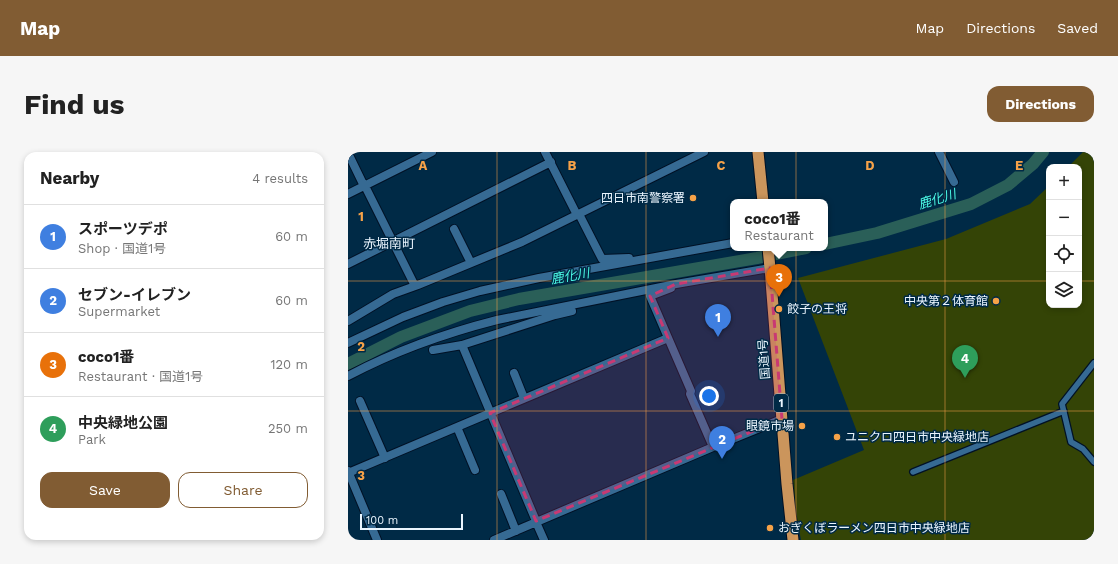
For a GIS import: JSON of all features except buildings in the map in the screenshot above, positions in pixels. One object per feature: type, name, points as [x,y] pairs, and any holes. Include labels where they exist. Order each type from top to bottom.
[{"type":"highway","points":[[758,152],[763,199]]},
{"type":"highway","name":"国道1号","points":[[768,251],[793,540]]},
{"type":"street","points":[[348,194],[432,152]]},
{"type":"street","points":[[545,152],[602,259],[626,258],[636,261]]},
{"type":"street","points":[[348,321],[393,294],[471,264],[522,242],[704,152]]},
{"type":"street","points":[[939,152],[954,182]]},
{"type":"street","points":[[348,153],[415,286]]},
{"type":"street","points":[[348,264],[551,162]]},
{"type":"street","points":[[454,229],[471,264]]},
{"type":"street","points":[[348,343],[403,317],[443,302],[473,293],[539,278],[730,244]]},
{"type":"street","points":[[348,376],[401,350],[470,327],[676,284],[770,267]]},
{"type":"street","points":[[676,284],[668,290],[650,296],[713,446]]},
{"type":"street","points":[[433,350],[462,345],[555,315],[572,312]]},
{"type":"street","points":[[377,540],[348,472],[385,458],[668,338]]},
{"type":"street","points":[[462,345],[544,540]]},
{"type":"street","points":[[1094,363],[1062,404],[1071,442],[1083,449],[1094,462]]},
{"type":"street","points":[[514,373],[524,398]]},
{"type":"street","points":[[360,401],[385,458]]},
{"type":"street","points":[[913,472],[1064,411]]},
{"type":"street","points":[[494,540],[713,446],[782,419]]},
{"type":"street","points":[[457,427],[475,470]]},
{"type":"street","points":[[500,494],[516,530]]},
{"type":"highlighted area","points":[[770,268],[782,419],[536,521],[490,413],[668,338],[650,296],[676,284]]},
{"type":"green space","points":[[1083,152],[1094,152],[1094,540],[801,540],[794,504],[793,480],[864,450],[798,278],[946,239],[1030,204],[1046,189],[1046,308],[1082,308],[1082,164],[1071,164]]},
{"type":"waterway","name":"鹿化川","points":[[828,243],[877,233],[971,204],[1008,185],[1033,164],[1043,152]]},
{"type":"waterway","name":"鹿化川","points":[[348,364],[401,337],[470,311],[519,299],[791,251]]},
{"type":"place","name":"四日市南警察署","points":[[693,198]]},
{"type":"place","name":"coco1番","points":[[779,297]]},
{"type":"place","name":"中央第２体育館","points":[[996,301]]},
{"type":"place","name":"餃子の王将","points":[[779,309]]},
{"type":"place","name":"スポーツデポ","points":[[718,337]]},
{"type":"place","name":"中央緑地公園","points":[[965,378]]},
{"type":"place","name":"眼鏡市場","points":[[802,426]]},
{"type":"place","name":"ユニクロ四日市中央緑地店","points":[[837,437]]},
{"type":"place","name":"セブン-イレブン","points":[[722,459]]},
{"type":"place","name":"おぎくぼラーメン四日市中央緑地店","points":[[770,528]]},
{"type":"district","name":"赤堀南町","points":[[389,243]]}]
